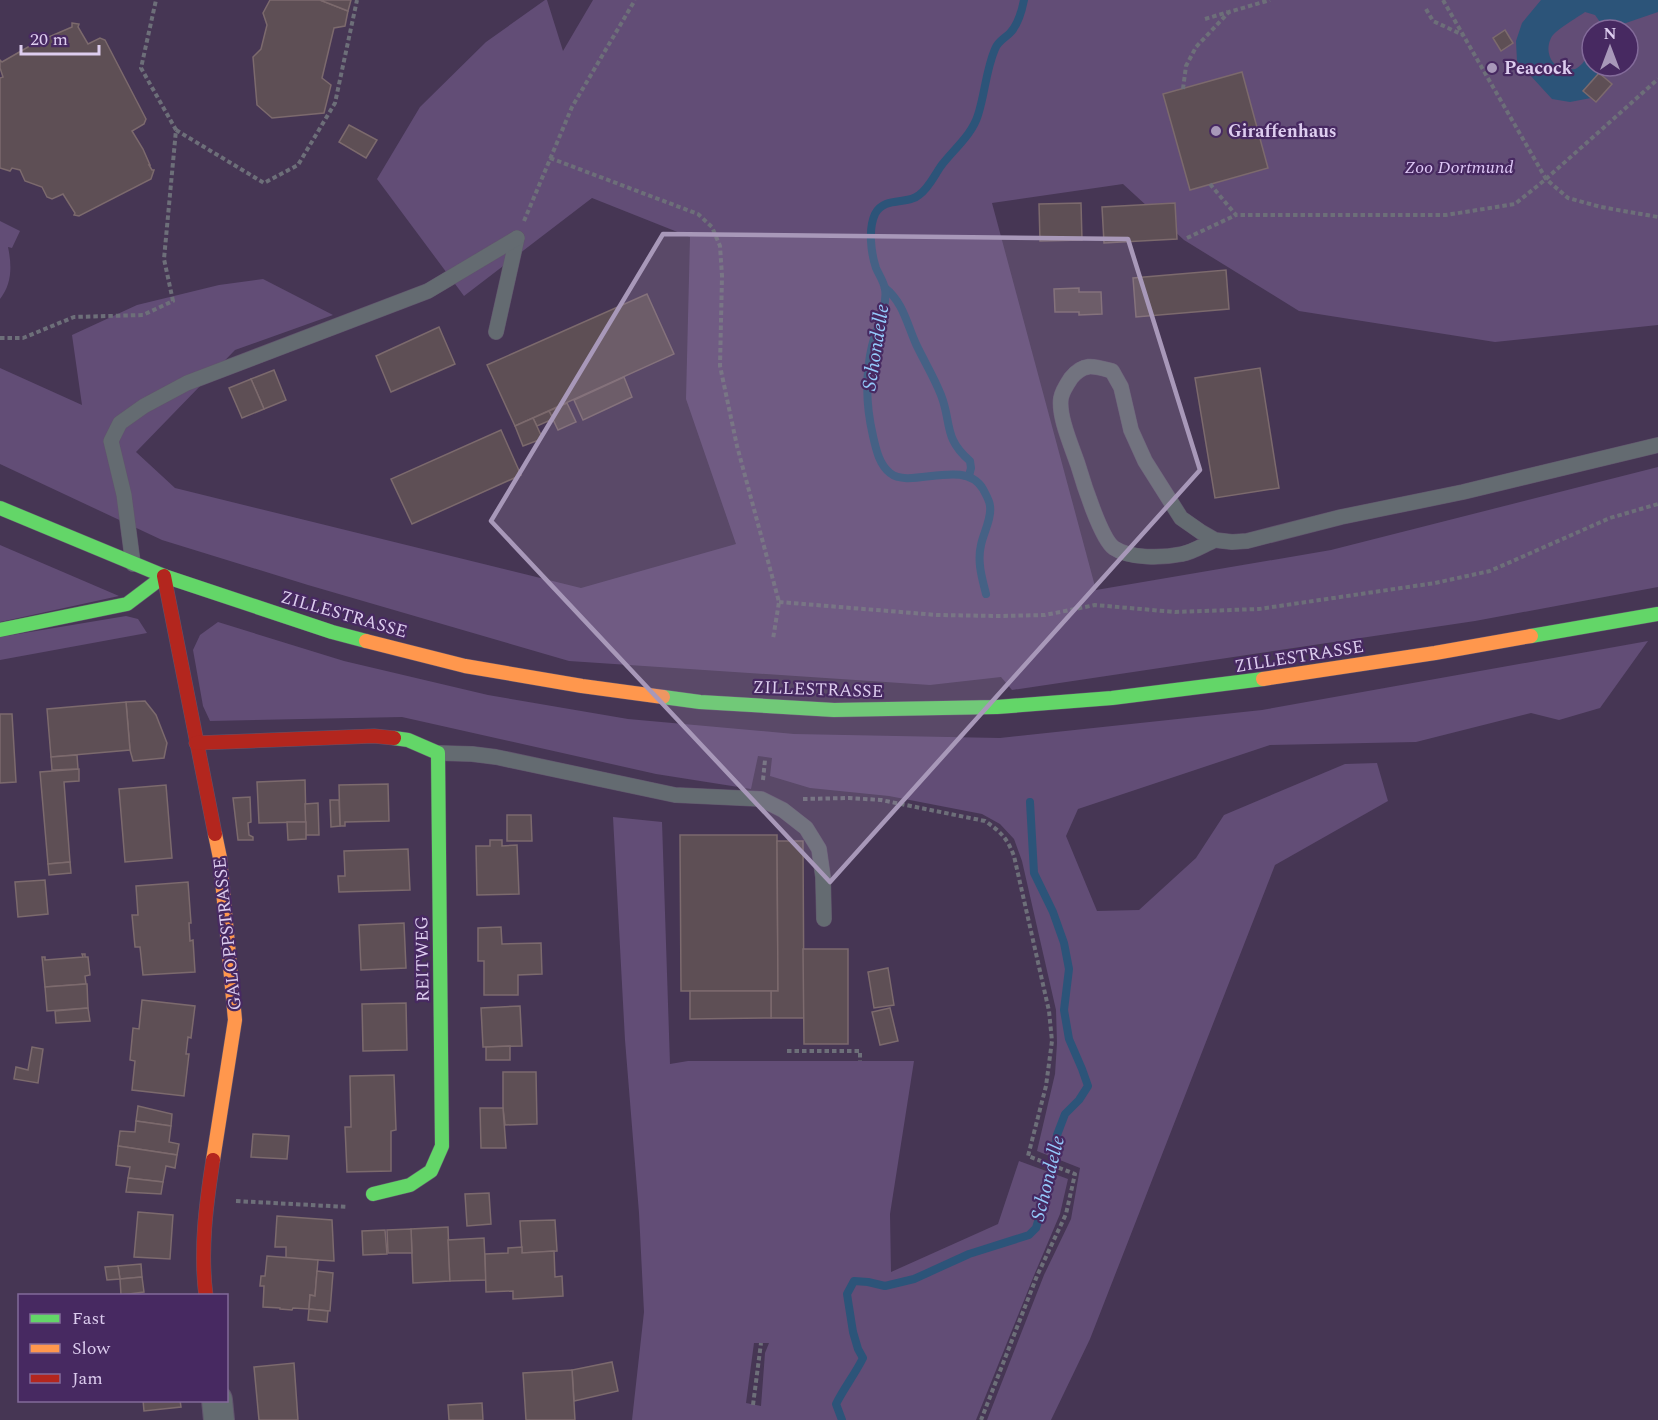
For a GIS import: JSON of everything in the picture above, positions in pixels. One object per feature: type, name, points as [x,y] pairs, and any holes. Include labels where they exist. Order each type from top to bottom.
[{"type":"main road","name":"ZILLESTRASSE","points":[[0,508],[164,576],[332,632],[465,666],[582,686],[700,702],[834,710],[997,707],[1112,698],[1227,685],[1435,653],[1658,614]]},
{"type":"main road","points":[[0,630],[127,604],[164,576]]},
{"type":"main road","name":"GALOPPSTRASSE","points":[[164,576],[220,858],[235,1020],[207,1199],[203,1272],[206,1294]]},
{"type":"main road","points":[[196,743],[374,736],[408,740],[438,753]]},
{"type":"main road","name":"REITWEG","points":[[373,1194],[410,1185],[431,1171],[442,1146],[438,753]]},
{"type":"street","points":[[217,1402],[219,1420]]},
{"type":"lane","points":[[496,332],[517,238]]},
{"type":"lane","points":[[133,564],[124,495],[111,441],[120,423],[144,406],[187,383],[428,291],[517,238]]},
{"type":"lane","points":[[1215,540],[1183,554],[1165,556],[1143,557],[1114,548],[1098,521],[1061,411],[1061,397],[1078,370],[1092,365],[1112,371],[1121,387],[1131,430],[1157,481],[1181,518],[1215,540],[1247,541],[1341,517],[1463,492],[1658,445]]},
{"type":"lane","points":[[438,753],[496,757],[675,795],[761,800],[783,810],[806,828],[819,849],[824,877],[824,919]]},
{"type":"path","points":[[156,0],[141,68],[176,130],[264,183],[297,165],[335,103],[357,0]]},
{"type":"path","points":[[517,238],[572,107],[635,0]]},
{"type":"path","points":[[1205,19],[1270,0]]},
{"type":"path","points":[[1443,0],[1546,179],[1568,198],[1601,207],[1658,217]]},
{"type":"path","points":[[1426,9],[1433,21],[1464,36]]},
{"type":"path","points":[[1183,89],[1186,66],[1196,48],[1229,12]]},
{"type":"path","points":[[1188,238],[1236,215],[1446,215],[1515,204],[1658,79]]},
{"type":"path","points":[[0,338],[23,338],[74,317],[143,315],[173,301],[164,259],[176,130]]},
{"type":"path","points":[[550,159],[698,214],[712,227],[720,246],[722,276],[720,366],[737,446],[778,602],[773,639]]},
{"type":"path","points":[[1210,184],[1236,215]]},
{"type":"path","points":[[778,602],[937,615],[1000,616],[1045,615],[1095,605],[1175,612],[1259,609],[1435,583],[1490,571],[1610,518],[1658,504]]},
{"type":"path","points":[[761,800],[849,798],[881,800],[985,821],[999,830],[1008,841],[1014,856],[1049,1011],[1052,1041],[1046,1086],[1028,1156],[1075,1174],[1066,1214],[1037,1276],[981,1420]]},
{"type":"path","points":[[787,1051],[860,1050],[860,1061]]},
{"type":"path","points":[[207,1199],[359,1208],[373,1194]]},
{"type":"path","points":[[753,1405],[761,1343]]},
{"type":"highlighted area","points":[[663,234],[1128,239],[1200,470],[830,882],[491,521]]},
{"type":"green space","name":"Zoo Dortmund","points":[[545,0],[547,0],[563,51],[593,0],[1658,0],[1658,325],[1495,342],[1299,311],[1184,240],[1123,184],[992,203],[1096,590],[1331,550],[1658,467],[1658,587],[1475,621],[1012,690],[1001,677],[930,685],[569,661],[162,540],[0,464],[0,368],[82,405],[72,335],[137,305],[219,285],[263,279],[333,315],[235,350],[136,452],[175,488],[581,588],[736,544],[686,399],[690,237],[592,198],[464,296],[377,179],[420,107],[486,42]]},
{"type":"green space","points":[[0,221],[20,231],[12,248],[8,247],[10,274],[7,287],[0,299]]},
{"type":"green space","points":[[0,545],[119,596],[0,622]]},
{"type":"green space","points":[[126,616],[138,619],[147,633],[0,660],[0,637]]},
{"type":"green space","points":[[218,622],[344,661],[488,695],[628,719],[794,734],[1000,738],[1262,710],[1648,641],[1600,708],[1559,720],[1531,713],[1416,742],[1270,745],[1078,809],[1066,836],[1097,911],[1139,910],[1196,858],[1224,815],[1345,764],[1377,763],[1388,801],[1275,865],[1090,1339],[1051,1420],[987,1420],[1044,1275],[1071,1219],[1080,1168],[1037,1151],[1055,1074],[1056,1010],[1022,861],[1014,839],[1000,824],[982,814],[889,796],[810,788],[770,776],[772,758],[758,756],[751,789],[656,774],[402,717],[210,721],[203,706],[193,650],[200,635]]},
{"type":"green space","points":[[613,817],[662,822],[670,1064],[688,1061],[914,1061],[890,1214],[891,1272],[998,1224],[1019,1161],[1068,1179],[1060,1214],[976,1420],[632,1420],[644,1312],[639,1213],[625,1040]],"holes":[[[754,1343],[769,1343],[765,1353],[761,1406],[746,1403]]]},
{"type":"water","points":[[1541,0],[1658,0],[1658,12],[1640,18],[1597,18],[1585,12],[1562,27],[1551,38],[1548,49],[1554,63],[1562,68],[1576,69],[1580,66],[1580,78],[1595,78],[1584,91],[1591,98],[1570,102],[1552,99],[1517,61],[1516,41],[1522,23]]},
{"type":"building","points":[[270,0],[320,0],[348,11],[345,26],[334,28],[322,78],[331,85],[324,113],[272,118],[257,105],[253,57],[261,49],[267,25],[263,13]]},
{"type":"building","points":[[320,0],[351,0],[348,11]]},
{"type":"building","points":[[72,23],[79,24],[78,27],[88,44],[100,38],[105,40],[146,119],[144,124],[132,131],[149,165],[154,170],[151,179],[79,216],[74,215],[75,213],[63,194],[52,199],[47,197],[42,187],[25,181],[20,170],[12,168],[10,171],[0,168],[0,78],[3,77],[0,60],[2,62],[35,43],[72,27]]},
{"type":"building","points":[[1505,30],[1513,43],[1501,51],[1493,38]]},
{"type":"building","name":"Giraffenhaus","points":[[1242,72],[1268,168],[1190,190],[1163,94]]},
{"type":"building","points":[[1595,78],[1605,78],[1612,84],[1596,102],[1583,91]]},
{"type":"building","points":[[349,125],[377,140],[366,158],[339,142]]},
{"type":"building","points":[[1081,203],[1082,240],[1040,241],[1039,204]]},
{"type":"building","points":[[1175,203],[1177,239],[1104,243],[1102,207]]},
{"type":"building","points":[[1226,270],[1229,309],[1136,317],[1133,278]]},
{"type":"building","points":[[1079,288],[1079,292],[1101,292],[1102,314],[1079,315],[1079,312],[1055,312],[1054,289]]},
{"type":"building","points":[[647,294],[674,354],[515,426],[487,365]]},
{"type":"building","points":[[439,327],[455,364],[391,392],[376,356]]},
{"type":"building","points":[[1260,368],[1279,488],[1215,498],[1195,378]]},
{"type":"building","points":[[274,370],[286,400],[264,409],[251,379]]},
{"type":"building","points":[[624,377],[632,397],[583,420],[574,400]]},
{"type":"building","points":[[251,379],[264,409],[242,418],[229,388]]},
{"type":"building","points":[[567,403],[576,422],[558,430],[549,411]]},
{"type":"building","points":[[549,411],[553,419],[537,426],[533,418]]},
{"type":"building","points":[[533,418],[541,435],[539,440],[523,446],[515,426]]},
{"type":"building","points":[[501,430],[521,475],[412,524],[391,479]]},
{"type":"building","points":[[145,701],[156,715],[167,743],[164,758],[133,761],[126,702]]},
{"type":"building","points":[[126,702],[130,750],[51,757],[47,709]]},
{"type":"building","points":[[0,714],[12,714],[16,782],[0,783]]},
{"type":"building","points":[[77,755],[78,769],[52,770],[51,757]]},
{"type":"building","points":[[79,769],[79,781],[64,782],[70,862],[48,864],[40,772]]},
{"type":"building","points":[[305,780],[306,822],[259,823],[257,782]]},
{"type":"building","points":[[388,784],[389,821],[345,822],[345,826],[340,826],[339,785]]},
{"type":"building","points":[[166,785],[172,858],[125,862],[119,789]]},
{"type":"building","points":[[250,797],[251,822],[248,823],[249,835],[253,837],[253,840],[238,840],[233,798]]},
{"type":"building","points":[[330,800],[339,800],[340,826],[331,827]]},
{"type":"building","points":[[318,803],[319,835],[306,835],[305,804]]},
{"type":"building","points":[[507,815],[531,815],[532,841],[507,841]]},
{"type":"building","points":[[287,822],[306,822],[306,839],[288,840]]},
{"type":"building","points":[[680,835],[777,835],[778,991],[681,991]]},
{"type":"building","points":[[490,840],[502,840],[502,846],[517,845],[519,894],[477,895],[476,846],[490,846]]},
{"type":"building","points":[[777,841],[803,841],[804,1018],[771,1018],[771,991],[778,991]]},
{"type":"building","points":[[408,849],[410,890],[339,892],[338,876],[345,876],[344,851]]},
{"type":"building","points":[[70,862],[71,873],[49,875],[48,864]]},
{"type":"building","points":[[45,880],[48,914],[18,917],[15,882]]},
{"type":"building","points":[[188,882],[190,941],[193,940],[195,972],[143,975],[140,947],[135,947],[132,915],[138,915],[136,886]]},
{"type":"building","points":[[404,923],[406,968],[361,970],[359,925]]},
{"type":"building","points":[[501,927],[502,944],[541,943],[542,974],[518,975],[518,995],[484,995],[484,961],[478,961],[478,928]]},
{"type":"building","points":[[803,949],[848,949],[848,1044],[804,1044]]},
{"type":"building","points":[[82,954],[88,957],[90,975],[85,976],[86,984],[45,987],[42,957],[45,957],[45,960],[83,957]]},
{"type":"building","points":[[888,968],[894,1005],[874,1008],[868,972]]},
{"type":"building","points":[[87,984],[88,1008],[47,1011],[45,987]]},
{"type":"building","points":[[690,991],[771,991],[771,1018],[690,1019]]},
{"type":"building","points":[[142,1000],[195,1006],[191,1038],[188,1037],[186,1054],[189,1054],[184,1096],[132,1090],[135,1061],[130,1060],[133,1028],[139,1029]]},
{"type":"building","points":[[406,1003],[407,1050],[363,1051],[362,1004]]},
{"type":"building","points":[[520,1006],[522,1046],[483,1047],[481,1008]]},
{"type":"building","points":[[88,1008],[90,1021],[56,1023],[55,1011]]},
{"type":"building","points":[[890,1008],[898,1041],[880,1045],[872,1012]]},
{"type":"building","points":[[510,1046],[510,1060],[486,1060],[486,1047]]},
{"type":"building","points":[[32,1047],[43,1049],[38,1083],[14,1079],[16,1067],[28,1070]]},
{"type":"building","points":[[503,1072],[536,1072],[537,1124],[505,1125]]},
{"type":"building","points":[[394,1075],[396,1130],[391,1131],[391,1171],[347,1172],[345,1127],[351,1127],[350,1076]]},
{"type":"building","points":[[138,1106],[172,1114],[171,1126],[136,1121]]},
{"type":"building","points":[[480,1108],[503,1108],[506,1148],[481,1148]]},
{"type":"building","points":[[136,1121],[171,1126],[169,1142],[179,1144],[177,1155],[118,1146],[120,1131],[135,1132]]},
{"type":"building","points":[[253,1134],[289,1136],[287,1159],[251,1157]]},
{"type":"building","points":[[118,1146],[177,1155],[175,1168],[166,1166],[163,1182],[128,1178],[130,1167],[116,1165]]},
{"type":"building","points":[[128,1178],[163,1182],[161,1194],[126,1192]]},
{"type":"building","points":[[489,1193],[491,1224],[467,1226],[465,1194]]},
{"type":"building","points":[[138,1212],[173,1215],[170,1259],[134,1257]]},
{"type":"building","points":[[277,1216],[332,1220],[334,1261],[286,1258],[286,1247],[275,1247]]},
{"type":"building","points":[[555,1220],[557,1251],[522,1253],[520,1221]]},
{"type":"building","points":[[448,1227],[450,1281],[413,1283],[411,1229]]},
{"type":"building","points":[[411,1229],[412,1253],[388,1253],[387,1230]]},
{"type":"building","points":[[385,1230],[387,1254],[363,1255],[362,1231]]},
{"type":"building","points":[[484,1238],[486,1280],[450,1281],[448,1240]]},
{"type":"building","points":[[522,1247],[522,1253],[554,1251],[555,1277],[562,1276],[563,1296],[513,1299],[513,1291],[486,1292],[485,1254],[508,1253],[508,1248]]},
{"type":"building","points":[[267,1256],[318,1260],[315,1296],[310,1295],[309,1309],[263,1307],[264,1286],[260,1286],[261,1276],[265,1276]]},
{"type":"building","points":[[141,1264],[142,1277],[120,1279],[118,1266]]},
{"type":"building","points":[[118,1266],[120,1279],[107,1280],[105,1267]]},
{"type":"building","points":[[317,1271],[333,1273],[330,1311],[309,1309],[310,1295],[315,1296]]},
{"type":"building","points":[[142,1277],[144,1292],[121,1294],[120,1279]]},
{"type":"building","points":[[309,1309],[328,1311],[327,1322],[308,1320]]},
{"type":"building","points":[[612,1362],[618,1391],[574,1401],[572,1370]]},
{"type":"building","points":[[294,1363],[298,1420],[259,1420],[254,1367]]},
{"type":"building","points":[[572,1370],[575,1420],[526,1420],[523,1373]]},
{"type":"building","points":[[143,1402],[180,1402],[181,1407],[144,1411]]},
{"type":"building","points":[[482,1403],[483,1420],[449,1420],[448,1405]]},
{"type":"waterway","name":"Schondelle","points":[[986,594],[980,558],[990,511],[983,489],[974,480],[963,475],[899,477],[886,469],[877,451],[869,414],[867,380],[872,346],[883,310],[885,289],[874,262],[871,234],[873,220],[879,208],[890,203],[909,200],[923,192],[971,129],[978,115],[995,49],[1015,26],[1024,0]]},
{"type":"waterway","points":[[885,288],[896,300],[904,314],[938,388],[952,437],[961,453],[970,461],[969,476]]},
{"type":"waterway","name":"Schondelle","points":[[842,1420],[836,1404],[863,1358],[853,1332],[847,1294],[854,1281],[885,1286],[914,1279],[969,1254],[1029,1235],[1036,1228],[1050,1182],[1057,1135],[1065,1114],[1079,1100],[1088,1086],[1069,1039],[1064,1010],[1069,969],[1064,943],[1053,912],[1034,873],[1030,802]]},
{"type":"traffic: fast","points":[[0,508],[164,576],[332,632],[366,641]]},
{"type":"traffic: fast","points":[[0,630],[127,604],[164,576]]},
{"type":"traffic: fast","points":[[1531,636],[1658,614]]},
{"type":"traffic: fast","points":[[663,697],[700,702],[834,710],[997,707],[1112,698],[1263,679]]},
{"type":"traffic: fast","points":[[373,1194],[410,1185],[431,1171],[442,1146],[438,753],[408,740],[394,738]]},
{"type":"traffic: slow","points":[[1263,679],[1531,636]]},
{"type":"traffic: slow","points":[[366,641],[465,666],[663,697]]},
{"type":"traffic: slow","points":[[213,1160],[235,1020],[220,858],[215,834]]},
{"type":"traffic: jam","points":[[164,576],[215,834]]},
{"type":"traffic: jam","points":[[196,743],[374,736],[394,738]]},
{"type":"traffic: jam","points":[[206,1294],[204,1245],[213,1160]]},
{"type":"place","name":"Peacock","points":[[1492,68]]},
{"type":"place","name":"Giraffenhaus","points":[[1216,131]]}]
